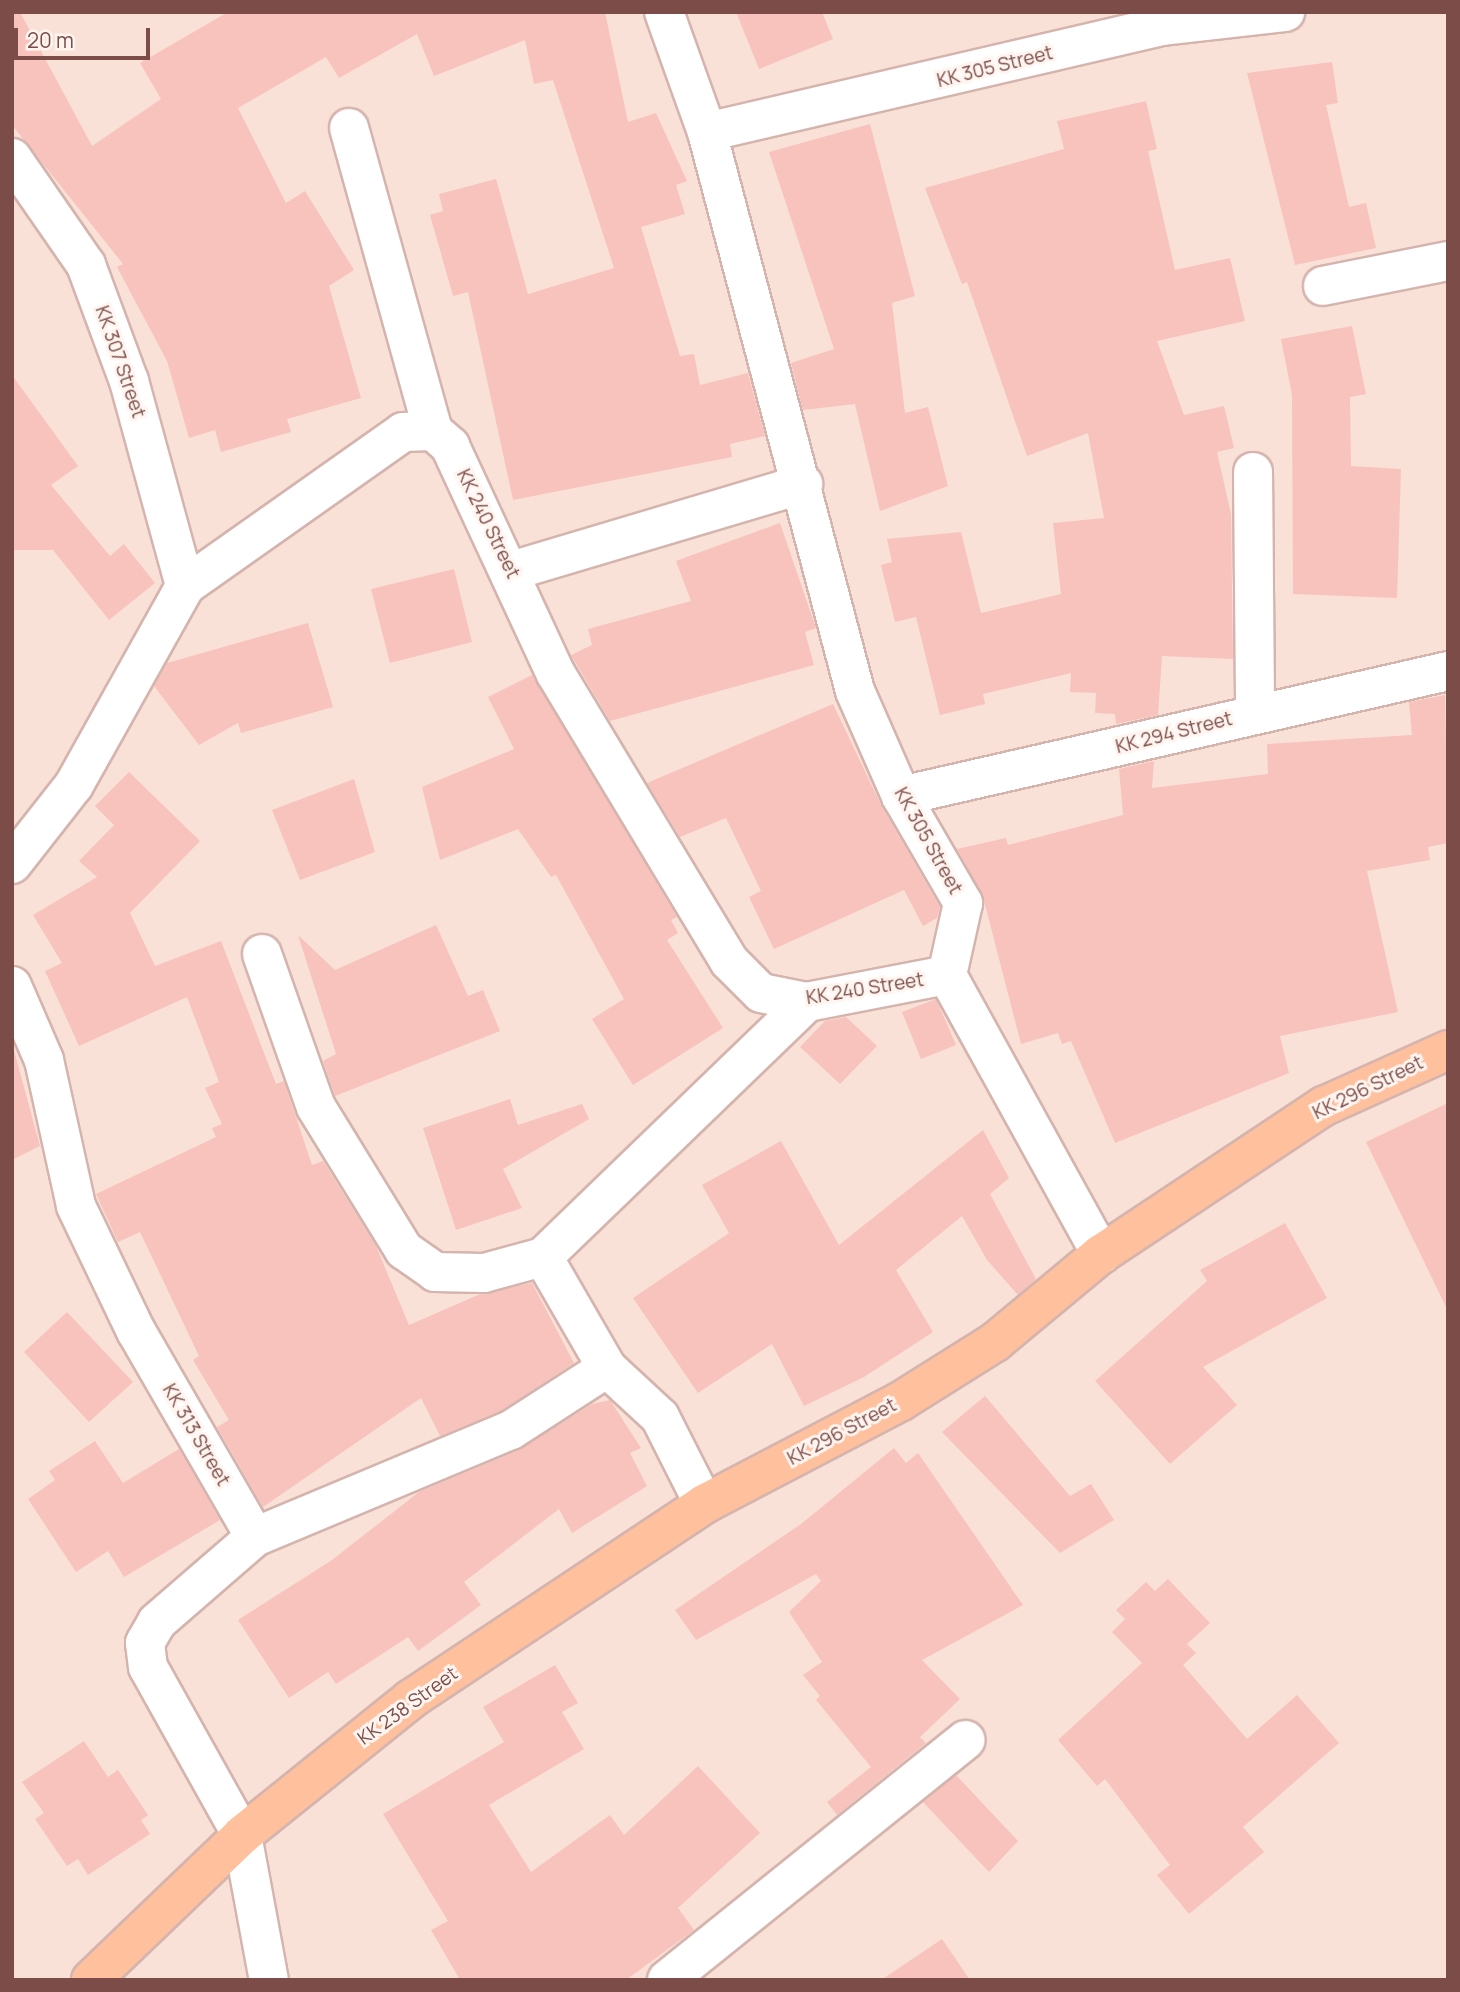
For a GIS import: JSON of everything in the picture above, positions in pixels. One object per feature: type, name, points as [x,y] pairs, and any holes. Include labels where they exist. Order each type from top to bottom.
[{"type":"main road","name":"KK 296 Street","points":[[704,1504],[901,1401],[995,1342],[1101,1254],[1324,1106],[1448,1050]]},
{"type":"main road","name":"KK 238 Street","points":[[91,1980],[242,1835],[411,1699],[704,1504]]},
{"type":"street","name":"KK 305 Street","points":[[664,12],[707,132],[803,484],[855,691],[901,796],[963,902],[947,975]]},
{"type":"street","name":"KK 305 Street","points":[[707,132],[1161,26],[1285,12]]},
{"type":"street","points":[[12,864],[74,785],[185,586],[403,432],[433,431],[349,128]]},
{"type":"street","name":"KK 307 Street","points":[[12,158],[86,265],[130,381],[185,586]]},
{"type":"street","points":[[1323,286],[1448,261]]},
{"type":"street","name":"KK 240 Street","points":[[433,431],[450,446],[511,571],[556,674],[730,961],[761,993],[807,1002],[947,975]]},
{"type":"street","points":[[1253,472],[1255,713]]},
{"type":"street","points":[[511,571],[803,484]]},
{"type":"street","name":"KK 294 Street","points":[[901,796],[1448,671]]},
{"type":"street","points":[[262,954],[316,1107],[404,1250],[435,1272],[484,1273],[543,1257],[807,1002]]},
{"type":"street","points":[[947,975],[1101,1254]]},
{"type":"street","name":"KK 313 Street","points":[[12,986],[44,1060],[76,1206],[136,1331],[255,1537]]},
{"type":"street","points":[[543,1257],[607,1367],[660,1417],[704,1504]]},
{"type":"street","points":[[269,1980],[242,1835],[148,1667],[145,1643],[157,1622],[255,1537],[511,1430],[607,1367]]},
{"type":"street","points":[[667,1980],[965,1740]]},
{"type":"shaded area","points":[[12,12],[1448,12],[1448,1980],[12,1980]]},
{"type":"building","points":[[12,12],[20,12],[92,146],[161,99],[140,63],[228,12],[605,12],[628,122],[656,113],[687,181],[676,185],[685,214],[641,227],[680,356],[694,354],[700,385],[748,373],[765,436],[730,444],[732,457],[513,500],[468,292],[453,296],[430,215],[443,211],[439,194],[496,179],[528,294],[614,268],[553,80],[534,84],[525,40],[434,76],[417,34],[339,78],[326,57],[238,108],[286,203],[305,191],[354,270],[329,286],[361,398],[287,419],[291,432],[221,452],[215,430],[189,438],[167,361],[117,267],[123,264],[12,125]]},
{"type":"building","points":[[736,12],[822,12],[833,39],[759,69]]},
{"type":"building","points":[[1332,62],[1338,103],[1326,105],[1349,207],[1366,203],[1376,248],[1295,265],[1247,73]]},
{"type":"building","points":[[1146,101],[1157,149],[1148,151],[1175,270],[1230,258],[1245,321],[1157,341],[1184,415],[1224,406],[1234,448],[1217,452],[1231,514],[1233,659],[1162,656],[1158,715],[1116,724],[1115,714],[1095,713],[1096,693],[1070,692],[1071,673],[983,694],[985,704],[940,715],[916,617],[895,622],[881,565],[892,562],[887,539],[961,532],[981,613],[1061,594],[1053,523],[1104,518],[1088,433],[1027,456],[967,282],[962,284],[925,188],[1064,149],[1057,121]]},
{"type":"building","points":[[870,124],[915,296],[892,303],[905,413],[928,407],[948,486],[880,511],[855,404],[803,410],[791,363],[834,349],[769,152]]},
{"type":"building","points":[[1352,326],[1366,394],[1350,397],[1351,466],[1401,469],[1397,598],[1293,594],[1292,395],[1281,339]]},
{"type":"building","points":[[12,375],[78,466],[51,485],[110,556],[124,544],[155,583],[109,620],[53,550],[12,550]]},
{"type":"building","points":[[780,523],[816,628],[805,632],[814,665],[610,721],[571,655],[592,645],[588,629],[691,601],[676,561]]},
{"type":"building","points":[[454,569],[472,642],[390,663],[371,589]]},
{"type":"building","points":[[308,623],[333,707],[241,733],[238,723],[199,745],[154,686],[167,663]]},
{"type":"building","points":[[532,675],[677,917],[671,920],[678,933],[667,940],[723,1028],[633,1085],[592,1019],[624,999],[556,875],[551,877],[518,829],[440,860],[422,787],[514,749],[488,697]]},
{"type":"building","points":[[1445,695],[1448,843],[1428,847],[1430,860],[1367,871],[1398,1012],[1280,1036],[1289,1073],[1115,1143],[1071,1041],[1062,1044],[1058,1033],[1021,1044],[982,893],[957,849],[1006,838],[1008,845],[1123,815],[1119,769],[1154,761],[1152,788],[1268,774],[1267,744],[1412,735],[1409,702]]},
{"type":"building","points":[[833,704],[882,807],[940,907],[937,918],[923,926],[904,890],[774,949],[749,897],[761,891],[726,818],[680,837],[647,783]]},
{"type":"building","points":[[129,772],[200,841],[130,913],[155,966],[221,941],[276,1084],[284,1081],[312,1165],[323,1161],[376,1246],[409,1325],[478,1295],[532,1283],[574,1363],[501,1411],[440,1436],[421,1398],[263,1507],[217,1427],[229,1420],[193,1360],[199,1356],[140,1232],[118,1242],[96,1194],[216,1137],[212,1128],[222,1124],[205,1088],[219,1082],[187,997],[79,1046],[45,971],[62,963],[33,915],[97,877],[79,861],[114,825],[95,806]]},
{"type":"building","points":[[354,779],[375,852],[300,880],[272,810]]},
{"type":"building","points":[[436,925],[468,996],[483,990],[500,1031],[335,1096],[323,1061],[336,1054],[298,935],[335,970]]},
{"type":"building","points":[[936,999],[956,1045],[921,1059],[902,1012]]},
{"type":"building","points":[[846,1017],[877,1046],[840,1084],[800,1047],[825,1021]]},
{"type":"building","points":[[12,1043],[40,1146],[12,1160]]},
{"type":"building","points":[[510,1099],[518,1125],[582,1104],[589,1119],[503,1169],[522,1208],[456,1230],[423,1128]]},
{"type":"building","points":[[1448,1103],[1448,1311],[1366,1142]]},
{"type":"building","points":[[983,1130],[1009,1178],[990,1194],[1036,1279],[1018,1295],[987,1260],[962,1216],[896,1270],[933,1332],[864,1377],[804,1406],[772,1344],[698,1393],[633,1298],[729,1233],[702,1185],[781,1141],[839,1245]]},
{"type":"building","points":[[1285,1223],[1327,1298],[1203,1367],[1237,1405],[1170,1464],[1095,1381],[1207,1281],[1200,1270]]},
{"type":"building","points":[[67,1312],[133,1382],[89,1422],[24,1352]]},
{"type":"building","points":[[985,1396],[1070,1496],[1091,1484],[1114,1520],[1060,1553],[942,1432]]},
{"type":"building","points":[[610,1400],[641,1448],[630,1453],[647,1486],[572,1533],[559,1509],[464,1582],[481,1605],[418,1651],[408,1637],[336,1684],[328,1672],[289,1698],[238,1620],[332,1560],[419,1492],[519,1450],[592,1404]]},
{"type":"building","points":[[95,1441],[123,1483],[179,1449],[220,1520],[124,1577],[108,1551],[76,1572],[28,1499],[55,1480],[49,1471]]},
{"type":"building","points":[[894,1448],[906,1463],[918,1453],[1023,1605],[922,1660],[960,1699],[920,1737],[926,1743],[837,1815],[827,1802],[871,1767],[816,1700],[820,1696],[803,1675],[822,1662],[789,1612],[821,1581],[816,1574],[696,1640],[675,1610],[801,1524]]},
{"type":"building","points":[[1168,1579],[1210,1623],[1187,1644],[1196,1653],[1183,1665],[1247,1739],[1297,1695],[1339,1743],[1243,1827],[1264,1852],[1189,1914],[1157,1875],[1170,1865],[1105,1779],[1097,1786],[1058,1740],[1142,1663],[1112,1632],[1125,1619],[1116,1610],[1146,1582],[1155,1591]]},
{"type":"building","points":[[555,1665],[578,1703],[562,1712],[584,1749],[489,1805],[531,1872],[610,1815],[624,1835],[698,1766],[760,1833],[678,1908],[694,1930],[626,1980],[460,1980],[431,1930],[448,1921],[383,1814],[504,1742],[483,1707]]},
{"type":"building","points":[[84,1741],[108,1777],[118,1770],[148,1815],[141,1820],[150,1834],[88,1875],[78,1859],[67,1866],[35,1819],[44,1813],[22,1782]]},
{"type":"building","points":[[956,1775],[1018,1841],[989,1872],[923,1802]]},
{"type":"building","points":[[942,1939],[970,1980],[881,1980]]}]
